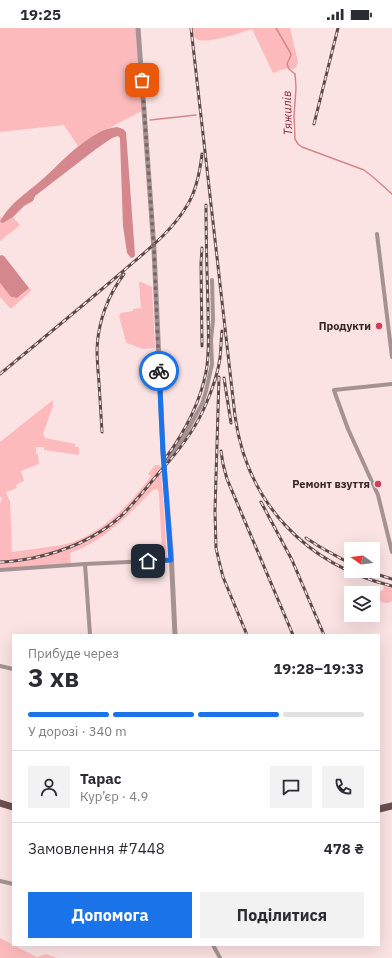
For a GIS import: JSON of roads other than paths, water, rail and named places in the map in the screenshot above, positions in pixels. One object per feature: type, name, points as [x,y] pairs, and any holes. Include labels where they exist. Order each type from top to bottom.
[{"type":"main road","points":[[0,803],[12,807]]},
{"type":"main road","points":[[380,809],[392,806]]},
{"type":"street","points":[[138,28],[154,250],[164,463],[175,634]]},
{"type":"street","points":[[377,234],[392,356]]},
{"type":"street","points":[[164,463],[184,435],[202,404],[210,378],[212,364],[211,340],[213,320],[212,280]]},
{"type":"street","points":[[392,383],[334,390],[348,429],[378,495],[392,552]]},
{"type":"street","points":[[0,570],[171,560]]},
{"type":"street","points":[[85,564],[90,634]]},
{"type":"street","points":[[0,666],[12,670]]},
{"type":"street","points":[[0,881],[12,884]]},
{"type":"street","points":[[214,946],[220,958]]},
{"type":"waterway","name":"Тяжилів","points":[[276,28],[290,52],[291,55],[287,64],[289,69],[295,74],[296,88],[294,116],[295,139],[298,144],[302,147],[364,170],[392,194]]},
{"type":"waterway","points":[[150,120],[196,115]]},
{"type":"railway","points":[[191,28],[235,416],[242,448],[253,477],[268,503],[286,526],[308,546],[333,563],[361,576],[392,586]]},
{"type":"railway","points":[[314,124],[338,28]]},
{"type":"railway","points":[[0,374],[121,273],[166,233],[188,204],[194,192],[198,180],[202,154]]},
{"type":"railway","points":[[165,459],[179,439],[190,417],[200,395],[206,372],[208,356],[206,205]]},
{"type":"railway","points":[[202,248],[202,346]]},
{"type":"railway","points":[[102,432],[97,357],[99,329],[105,309],[113,291],[124,274]]},
{"type":"railway","points":[[0,562],[33,558],[68,548],[100,532],[126,511],[176,453],[198,421],[213,387],[220,358],[222,331]]},
{"type":"railway","points":[[219,377],[215,511],[216,548],[223,577],[247,634]]},
{"type":"railway","points":[[224,378],[231,423]]},
{"type":"railway","points":[[221,451],[227,479],[293,634]]},
{"type":"railway","points":[[261,502],[292,560],[324,634]]},
{"type":"railway","points":[[306,538],[344,560]]},
{"type":"railway","points":[[380,575],[392,579]]},
{"type":"place","name":"Продукти","points":[[379,326]]},
{"type":"place","name":"Ремонт взуття","points":[[378,484]]}]
